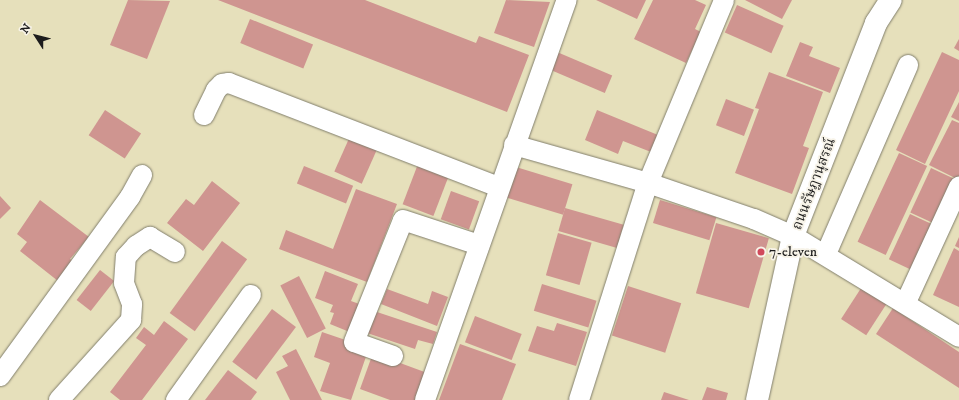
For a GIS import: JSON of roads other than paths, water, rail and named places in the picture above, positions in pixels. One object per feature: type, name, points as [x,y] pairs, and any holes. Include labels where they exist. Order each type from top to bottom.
[{"type":"street","points":[[425,400],[499,186],[567,0]]},
{"type":"street","points":[[579,400],[648,183],[724,0]]},
{"type":"street","name":"ถนนรัษฎานุสรณ์","points":[[757,400],[793,236],[876,24],[891,0]]},
{"type":"street","points":[[826,254],[908,65]]},
{"type":"street","points":[[204,115],[216,90],[222,84],[229,83],[499,186]]},
{"type":"street","points":[[514,145],[648,183],[754,219],[793,236],[826,254],[959,336]]},
{"type":"street","points":[[0,376],[130,197],[142,176]]},
{"type":"street","points":[[906,302],[959,187]]},
{"type":"street","points":[[393,356],[354,342],[403,220],[479,245]]},
{"type":"street","points":[[59,400],[131,320],[132,304],[124,283],[126,257],[136,246],[150,237],[175,252]]},
{"type":"street","points":[[176,400],[251,295]]},
{"type":"place","name":"7-eleven","points":[[761,252]]}]
